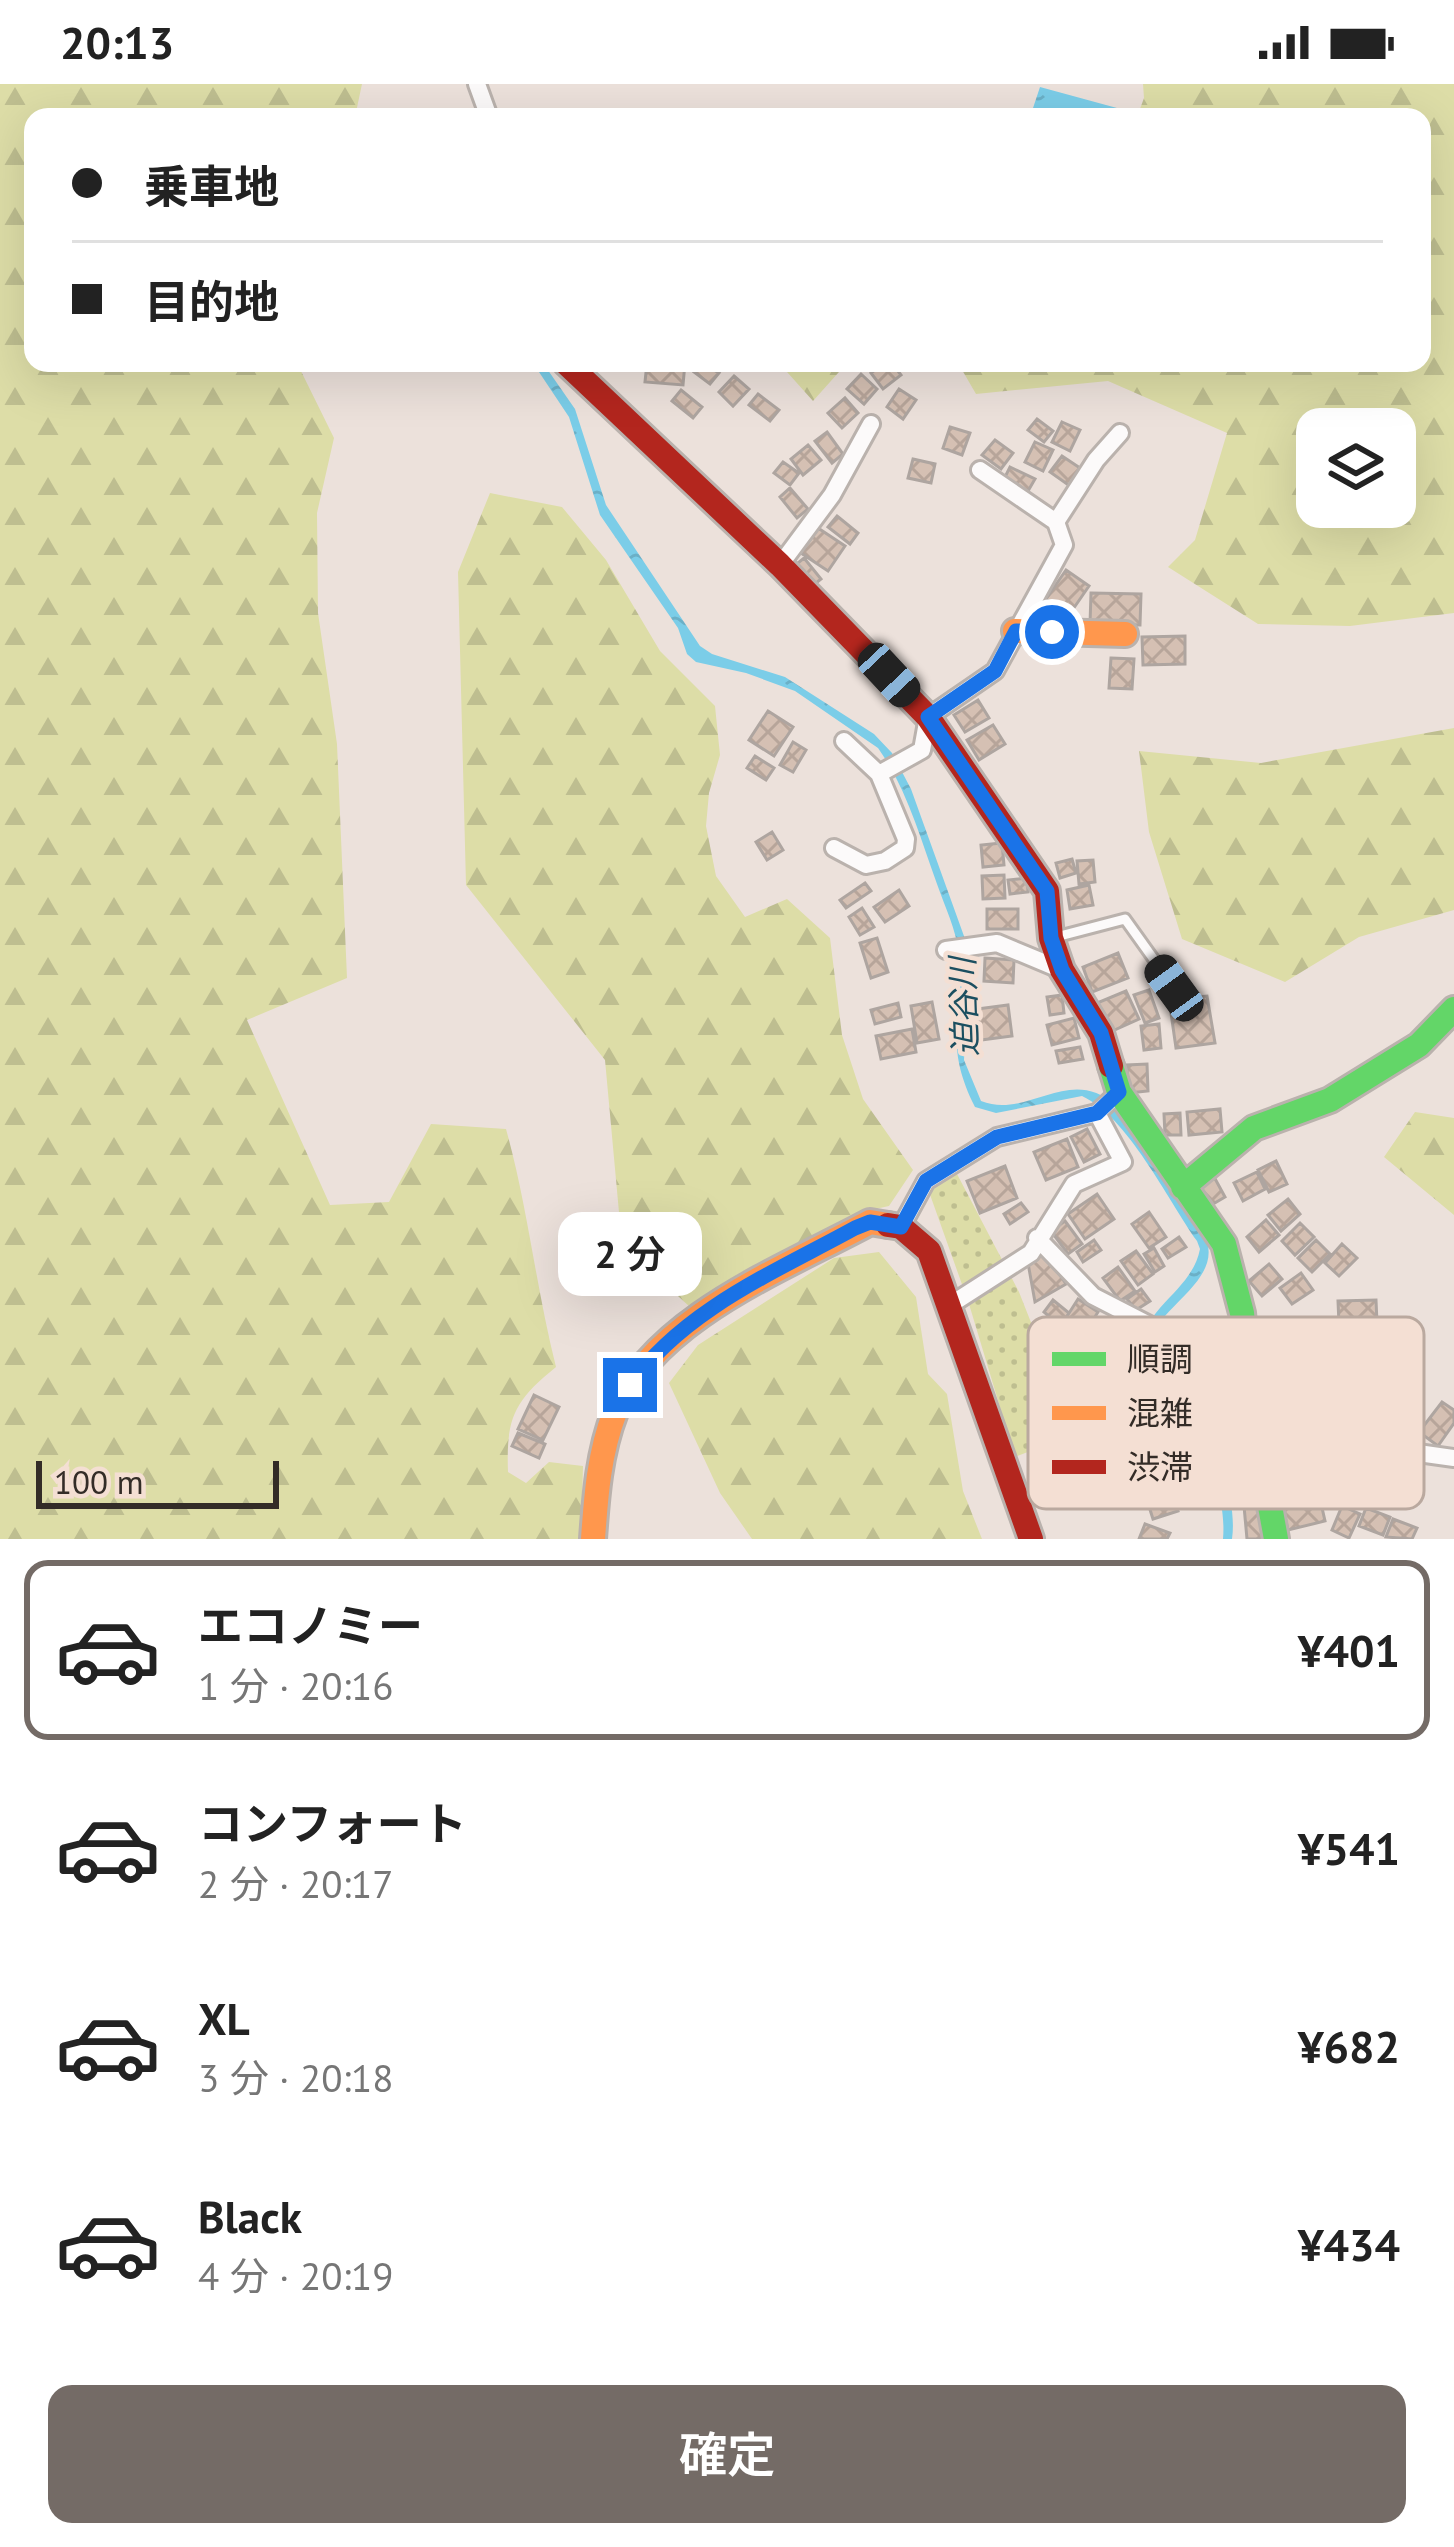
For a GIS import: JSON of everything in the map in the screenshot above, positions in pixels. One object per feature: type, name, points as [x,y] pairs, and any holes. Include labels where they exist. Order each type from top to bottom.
[{"type":"street","points":[[575,372],[780,566],[928,717],[1047,891],[1051,938],[1062,970],[1101,1033],[1123,1162],[1074,1184],[1031,1253],[950,1305]]},
{"type":"street","points":[[780,566],[832,495],[871,424]]},
{"type":"street","points":[[1056,522],[1096,460],[1120,433]]},
{"type":"street","points":[[882,773],[922,750],[928,717],[995,671],[1064,545],[1056,522],[980,470]]},
{"type":"street","points":[[1016,631],[1125,634]]},
{"type":"street","points":[[834,848],[866,866],[898,855],[906,839],[882,773],[844,742]]},
{"type":"street","points":[[950,949],[997,943],[1062,970]]},
{"type":"street","points":[[1183,1186],[1254,1128],[1330,1100],[1419,1045],[1454,1009]]},
{"type":"street","points":[[1110,1101],[1183,1186],[1224,1244],[1242,1317]]},
{"type":"street","points":[[901,1227],[926,1181],[997,1137],[1110,1101]]},
{"type":"street","points":[[592,1539],[598,1476],[616,1410],[650,1357],[719,1303],[870,1222],[901,1227],[928,1252],[1031,1539]]},
{"type":"street","points":[[1037,1238],[1093,1296],[1133,1317]]},
{"type":"street","points":[[1424,1454],[1454,1458]]},
{"type":"street","points":[[1271,1509],[1276,1539]]},
{"type":"lane","points":[[1051,938],[1125,919],[1174,988]]},
{"type":"green space","points":[[0,84],[362,84],[357,108],[24,108],[24,372],[301,372],[334,438],[317,513],[318,613],[337,744],[347,978],[247,1020],[330,1205],[389,1202],[431,1124],[506,1129],[556,1367],[530,1390],[516,1412],[508,1472],[526,1483],[549,1462],[583,1466],[581,1539],[0,1539]]},
{"type":"green space","points":[[1143,84],[1454,84],[1454,613],[1350,626],[1258,624],[1168,567],[1195,540],[1227,433],[1108,381],[976,394],[963,372],[1431,372],[1431,108],[1140,108]]},
{"type":"green space","points":[[787,372],[839,372],[813,401]]},
{"type":"green space","points":[[490,493],[562,507],[606,560],[660,651],[715,706],[720,755],[706,826],[716,876],[745,917],[787,899],[830,938],[842,1035],[863,1099],[913,1170],[889,1206],[866,1211],[690,1307],[622,1245],[605,1060],[466,885],[458,572]]},
{"type":"green space","points":[[1454,728],[1454,910],[1359,937],[1285,982],[1182,939],[1149,832],[1139,751],[1261,763]]},
{"type":"green space","points":[[1415,1112],[1454,1118],[1454,1215],[1384,1157]]},
{"type":"green space","points":[[957,1174],[1029,1317],[1028,1452],[1015,1457],[969,1304],[928,1189]]},
{"type":"green space","points":[[879,1252],[916,1297],[928,1374],[947,1394],[963,1491],[982,1539],[752,1539],[720,1493],[669,1383],[698,1345],[834,1258]]},
{"type":"water","points":[[1040,87],[1117,108],[1033,108]]},
{"type":"water","name":"迫谷川","points":[[539,372],[549,372],[575,409],[606,505],[700,646],[785,677],[874,734],[892,753],[911,789],[969,950],[964,1060],[981,1101],[1015,1104],[1065,1091],[1099,1094],[1116,1106],[1204,1234],[1209,1253],[1204,1270],[1164,1317],[1154,1317],[1188,1276],[1200,1249],[1146,1161],[1115,1122],[1082,1096],[996,1113],[975,1107],[959,1064],[960,976],[955,936],[912,814],[878,748],[795,691],[696,662],[687,654],[678,628],[600,515],[569,417]]},
{"type":"water","points":[[1221,1509],[1231,1509],[1232,1539],[1223,1539]]},
{"type":"building","points":[[646,372],[684,372],[683,385],[645,382]]},
{"type":"building","points":[[694,372],[719,373],[710,384]]},
{"type":"building","points":[[899,372],[901,375],[883,389],[871,373]]},
{"type":"building","points":[[861,374],[877,389],[864,404],[847,389]]},
{"type":"building","points":[[734,376],[749,389],[733,406],[719,392]]},
{"type":"building","points":[[899,389],[916,400],[903,419],[887,407]]},
{"type":"building","points":[[681,390],[702,407],[693,418],[672,401]]},
{"type":"building","points":[[758,394],[779,410],[770,421],[749,405]]},
{"type":"building","points":[[845,398],[858,413],[842,428],[828,413]]},
{"type":"building","points":[[1037,419],[1053,431],[1044,442],[1028,430]]},
{"type":"building","points":[[1062,422],[1080,430],[1070,451],[1052,442]]},
{"type":"building","points":[[950,427],[970,433],[962,455],[943,448]]},
{"type":"building","points":[[827,432],[843,454],[832,463],[815,441]]},
{"type":"building","points":[[995,440],[1013,453],[1001,469],[982,455]]},
{"type":"building","points":[[1035,442],[1053,450],[1043,471],[1025,462]]},
{"type":"building","points":[[808,445],[821,460],[803,475],[791,459]]},
{"type":"building","points":[[1062,456],[1080,468],[1070,486],[1050,472]]},
{"type":"building","points":[[913,459],[935,464],[931,483],[908,478]]},
{"type":"building","points":[[783,462],[799,473],[790,485],[774,473]]},
{"type":"building","points":[[1010,467],[1035,479],[1028,491],[1004,479]]},
{"type":"building","points":[[790,488],[808,509],[797,518],[780,497]]},
{"type":"building","points":[[837,516],[858,533],[850,544],[828,527]]},
{"type":"building","points":[[818,528],[845,546],[828,571],[801,553]]},
{"type":"building","points":[[804,558],[821,579],[810,588],[793,567]]},
{"type":"building","points":[[1066,570],[1089,586],[1069,615],[1046,599]]},
{"type":"building","points":[[1091,593],[1141,594],[1140,625],[1090,624]]},
{"type":"building","points":[[1185,636],[1185,664],[1143,665],[1142,637]]},
{"type":"building","points":[[1111,658],[1134,659],[1132,689],[1109,688]]},
{"type":"building","points":[[978,700],[989,718],[965,732],[954,715]]},
{"type":"building","points":[[768,711],[793,727],[774,756],[749,740]]},
{"type":"building","points":[[993,725],[1005,744],[979,760],[967,740]]},
{"type":"building","points":[[793,742],[806,750],[793,772],[780,765]]},
{"type":"building","points":[[755,756],[774,768],[766,780],[747,768]]},
{"type":"building","points":[[772,832],[783,850],[767,860],[756,842]]},
{"type":"building","points":[[1002,843],[1004,865],[983,867],[981,845]]},
{"type":"building","points":[[1072,859],[1076,873],[1060,878],[1056,863]]},
{"type":"building","points":[[1093,860],[1095,882],[1079,884],[1077,861]]},
{"type":"building","points":[[1004,875],[1005,898],[983,899],[982,876]]},
{"type":"building","points":[[1027,878],[1028,892],[1010,894],[1008,880]]},
{"type":"building","points":[[865,883],[871,891],[846,908],[840,900]]},
{"type":"building","points":[[1089,885],[1093,905],[1070,909],[1067,890]]},
{"type":"building","points":[[899,890],[909,906],[885,922],[874,907]]},
{"type":"building","points":[[862,908],[874,927],[860,935],[849,917]]},
{"type":"building","points":[[987,909],[1018,909],[1018,929],[987,929]]},
{"type":"building","points":[[877,938],[888,972],[871,978],[860,943]]},
{"type":"building","points":[[1118,953],[1128,978],[1092,992],[1083,967]]},
{"type":"building","points":[[985,958],[1014,960],[1013,983],[984,981]]},
{"type":"building","points":[[1149,990],[1159,1018],[1145,1023],[1134,995]]},
{"type":"building","points":[[1126,991],[1139,1019],[1110,1032],[1097,1003]]},
{"type":"building","points":[[1062,995],[1064,1013],[1050,1015],[1047,997]]},
{"type":"building","points":[[1207,996],[1215,1043],[1176,1048],[1169,999]]},
{"type":"building","points":[[932,1002],[939,1039],[917,1043],[911,1006]]},
{"type":"building","points":[[898,1003],[901,1017],[875,1024],[871,1010]]},
{"type":"building","points":[[1008,1005],[1012,1036],[981,1040],[977,1009]]},
{"type":"building","points":[[1074,1018],[1079,1038],[1052,1045],[1047,1025]]},
{"type":"building","points":[[1159,1024],[1161,1048],[1144,1050],[1141,1026]]},
{"type":"building","points":[[912,1029],[916,1052],[881,1059],[876,1036]]},
{"type":"building","points":[[1080,1047],[1083,1059],[1059,1063],[1056,1051]]},
{"type":"building","points":[[1147,1064],[1148,1091],[1128,1093],[1127,1065]]},
{"type":"building","points":[[1220,1109],[1222,1132],[1189,1135],[1187,1112]]},
{"type":"building","points":[[1180,1113],[1181,1135],[1165,1135],[1164,1114]]},
{"type":"building","points":[[1087,1129],[1100,1154],[1084,1162],[1071,1137]]},
{"type":"building","points":[[1067,1139],[1078,1167],[1046,1180],[1034,1152]]},
{"type":"building","points":[[1276,1161],[1287,1184],[1269,1192],[1258,1170]]},
{"type":"building","points":[[1005,1166],[1017,1198],[980,1213],[967,1181]]},
{"type":"building","points":[[1257,1172],[1265,1189],[1243,1201],[1234,1183]]},
{"type":"building","points":[[1213,1175],[1225,1197],[1208,1207],[1196,1185]]},
{"type":"building","points":[[1097,1194],[1114,1219],[1085,1239],[1068,1214]]},
{"type":"building","points":[[1288,1199],[1300,1214],[1281,1231],[1268,1215]]},
{"type":"building","points":[[1021,1203],[1028,1212],[1010,1224],[1004,1214]]},
{"type":"building","points":[[1149,1212],[1166,1237],[1149,1248],[1132,1224]]},
{"type":"building","points":[[1266,1220],[1279,1235],[1259,1252],[1247,1237]]},
{"type":"building","points":[[1065,1221],[1082,1244],[1068,1254],[1051,1231]]},
{"type":"building","points":[[1300,1223],[1314,1237],[1295,1255],[1282,1241]]},
{"type":"building","points":[[1179,1237],[1186,1247],[1168,1258],[1162,1249]]},
{"type":"building","points":[[1094,1240],[1101,1250],[1083,1262],[1077,1252]]},
{"type":"building","points":[[1316,1240],[1330,1254],[1312,1272],[1298,1258]]},
{"type":"building","points":[[1342,1244],[1357,1258],[1339,1276],[1325,1263]]},
{"type":"building","points":[[1154,1248],[1164,1266],[1155,1272],[1144,1254]]},
{"type":"building","points":[[1136,1251],[1153,1274],[1138,1285],[1121,1261]]},
{"type":"building","points":[[1045,1253],[1066,1284],[1035,1302],[1028,1263]]},
{"type":"building","points":[[1269,1264],[1282,1279],[1262,1296],[1249,1281]]},
{"type":"building","points":[[1118,1267],[1135,1291],[1120,1301],[1103,1278]]},
{"type":"building","points":[[1301,1273],[1313,1290],[1292,1304],[1280,1288]]},
{"type":"building","points":[[1141,1289],[1150,1301],[1136,1310],[1127,1299]]},
{"type":"building","points":[[1078,1299],[1098,1312],[1095,1317],[1067,1317]]},
{"type":"building","points":[[1053,1300],[1069,1313],[1050,1317],[1044,1312]]},
{"type":"building","points":[[1376,1300],[1377,1317],[1339,1317],[1338,1301]]},
{"type":"building","points":[[534,1395],[559,1407],[543,1440],[518,1429]]},
{"type":"building","points":[[1442,1402],[1454,1410],[1454,1423],[1438,1446],[1424,1436],[1424,1425]]},
{"type":"building","points":[[518,1433],[545,1444],[539,1458],[512,1446]]},
{"type":"building","points":[[1150,1509],[1177,1509],[1178,1511],[1153,1519]]},
{"type":"building","points":[[1244,1509],[1267,1509],[1270,1539],[1247,1539]]},
{"type":"building","points":[[1283,1509],[1322,1509],[1325,1521],[1288,1530]]},
{"type":"building","points":[[1341,1509],[1360,1514],[1349,1538],[1332,1530]]},
{"type":"building","points":[[1366,1509],[1390,1517],[1383,1535],[1359,1526]]},
{"type":"building","points":[[1393,1519],[1417,1528],[1412,1539],[1386,1537]]},
{"type":"building","points":[[1145,1524],[1170,1533],[1167,1539],[1139,1539]]},
{"type":"traffic: fast","points":[[1183,1187],[1254,1128],[1330,1100],[1419,1045],[1454,1009]]},
{"type":"traffic: fast","points":[[1111,1066],[1119,1092],[1224,1244],[1242,1317]]},
{"type":"traffic: fast","points":[[1271,1509],[1276,1539]]},
{"type":"traffic: slow","points":[[1015,631],[1125,634]]},
{"type":"traffic: slow","points":[[593,1539],[602,1459],[615,1412],[634,1378],[660,1349],[691,1322],[763,1277],[870,1222],[888,1225]]},
{"type":"traffic: jam","points":[[576,372],[780,565],[928,717],[1047,891],[1051,938],[1062,970],[1101,1033],[1111,1066]]},
{"type":"traffic: jam","points":[[888,1225],[901,1227],[929,1251],[1031,1539]]},
{"type":"route","points":[[630,1385],[650,1357],[719,1303],[855,1228],[870,1222],[901,1227],[926,1181],[997,1137],[1097,1113],[1119,1092],[1101,1033],[1062,970],[1051,938],[1047,891],[928,717],[995,671],[1016,631],[1052,632]]}]
